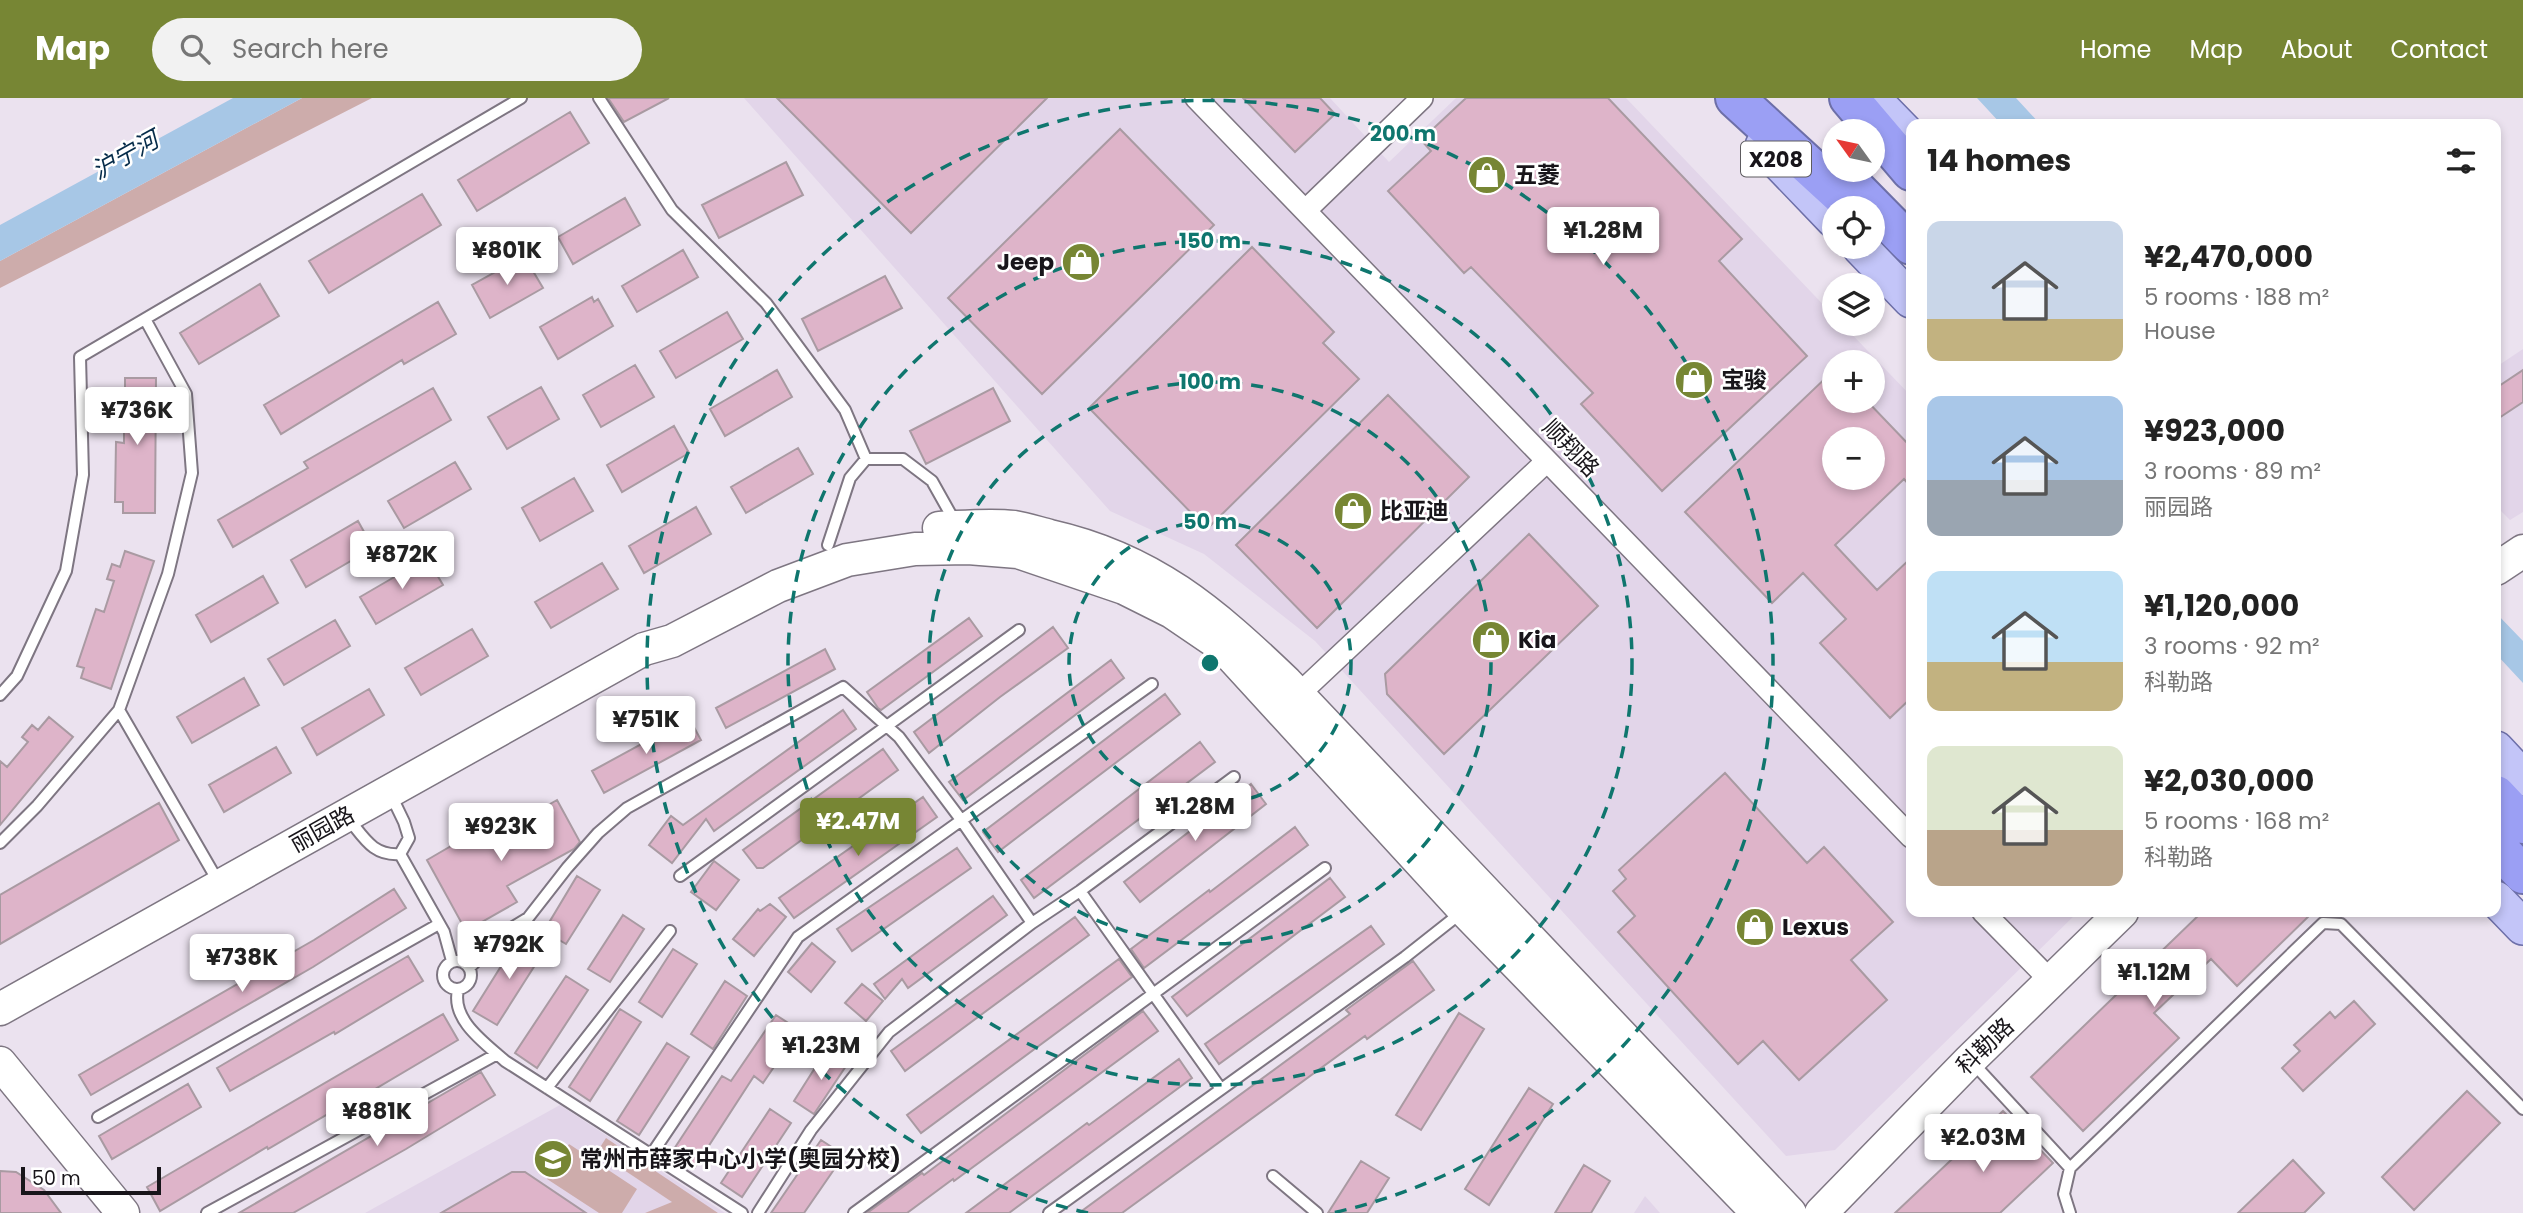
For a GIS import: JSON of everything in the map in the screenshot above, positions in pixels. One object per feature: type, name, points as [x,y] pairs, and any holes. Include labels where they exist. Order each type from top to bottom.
[{"type":"highway","points":[[1735,98],[1842,196]]},
{"type":"highway","points":[[1768,98],[1822,154]]},
{"type":"highway","points":[[1822,98],[1842,119]]},
{"type":"highway","points":[[1849,98],[1906,164]]},
{"type":"highway","points":[[1885,164],[1906,186]]},
{"type":"highway","points":[[1850,182],[1906,240]]},
{"type":"highway","points":[[1885,236],[1906,255]]},
{"type":"highway","points":[[2501,800],[2523,824]]},
{"type":"highway","points":[[2501,851],[2523,874]]},
{"type":"main road","name":"X208","points":[[1717,98],[1822,207]]},
{"type":"main road","points":[[1872,98],[1906,133]]},
{"type":"main road","points":[[1872,259],[1906,295]]},
{"type":"main road","points":[[2501,754],[2523,778]]},
{"type":"main road","points":[[2501,904],[2523,927]]},
{"type":"street","name":"顺翔路","points":[[1196,98],[1906,832]]},
{"type":"street","points":[[1306,210],[1422,98]]},
{"type":"street","points":[[1298,695],[1547,461]]},
{"type":"street","points":[[644,649],[656,632],[752,576],[828,545],[887,532],[958,527],[1014,527],[1083,543],[1136,565],[1181,591],[1231,629],[1298,695],[1773,1192],[1790,1213]]},
{"type":"street","points":[[644,649],[672,640],[778,586],[847,560],[915,549],[968,548],[1017,552],[1125,589],[1172,612],[1222,646],[1464,910],[1758,1213]]},
{"type":"street","points":[[2501,566],[2523,551]]},
{"type":"street","name":"丽园路","points":[[0,1009],[644,649]]},
{"type":"street","points":[[1988,917],[2052,982]]},
{"type":"street","name":"科勒路","points":[[1821,1213],[1970,1060],[2117,917]]},
{"type":"street","points":[[0,1063],[123,1213]]},
{"type":"street","points":[[0,1090],[102,1213]]},
{"type":"lane","points":[[0,695],[18,676],[66,571],[83,474],[80,357],[521,98]]},
{"type":"lane","points":[[599,98],[672,209],[766,303],[790,335],[845,410],[866,459]]},
{"type":"lane","points":[[0,843],[37,806],[119,710],[168,574],[192,473],[186,394],[145,319]]},
{"type":"lane","points":[[828,545],[850,478],[866,459],[902,459],[932,481],[958,527]]},
{"type":"lane","points":[[680,877],[1019,630]]},
{"type":"lane","points":[[651,1155],[798,937],[1152,684]]},
{"type":"lane","points":[[470,967],[510,929],[528,918],[590,842],[627,808],[843,687],[899,737],[961,820],[1032,923]]},
{"type":"lane","points":[[119,710],[220,886]]},
{"type":"lane","points":[[758,1213],[811,1130],[888,1032],[1032,923],[1080,891],[1234,777]]},
{"type":"lane","points":[[389,791],[409,838],[400,854]]},
{"type":"lane","points":[[346,815],[371,847],[385,855],[400,854]]},
{"type":"lane","points":[[400,854],[439,924],[452,961]]},
{"type":"lane","points":[[854,1213],[1325,868]]},
{"type":"lane","points":[[1080,891],[1221,1089]]},
{"type":"lane","points":[[1049,1213],[1405,957],[1464,910]]},
{"type":"lane","points":[[2070,1213],[2064,1194],[2070,1168],[2323,923],[2341,924],[2523,1109]]},
{"type":"lane","points":[[98,1117],[439,924]]},
{"type":"lane","points":[[547,1087],[670,931]]},
{"type":"lane","points":[[462,960],[470,967],[472,977],[467,986],[458,989],[448,986],[443,978],[444,967],[452,961],[462,960]]},
{"type":"lane","points":[[458,989],[458,1009],[473,1033],[497,1054],[742,1213]]},
{"type":"lane","points":[[206,1213],[497,1054]]},
{"type":"lane","points":[[1970,1060],[2070,1168]]},
{"type":"lane","points":[[1273,1175],[1317,1213]]},
{"type":"lane","points":[[1298,1213],[1303,1201]]},
{"type":"shaded area","points":[[302,98],[372,98],[0,288],[0,261]]},
{"type":"shaded area","points":[[744,98],[1330,98],[1389,162],[1456,98],[1626,98],[1822,303],[1822,336],[1854,336],[1867,350],[1822,350],[1822,413],[1885,413],[1885,369],[1906,391],[1906,917],[2073,917],[1835,1150],[1786,1156],[1315,641],[1204,554],[1110,511]]},
{"type":"shaded area","points":[[2523,349],[2523,512],[2510,520],[2501,511],[2501,364]]},
{"type":"shaded area","name":"常州市薛家中心小学(奥园分校)","points":[[560,1105],[725,1213],[365,1213]]},
{"type":"shaded area","points":[[606,1138],[718,1213],[645,1213],[672,1202],[597,1152]]},
{"type":"shaded area","points":[[569,1144],[637,1189],[622,1213],[599,1213],[547,1179]]},
{"type":"shaded area","points":[[1645,1196],[1660,1213],[1634,1213]]},
{"type":"water","points":[[233,98],[302,98],[0,261],[0,225]]},
{"type":"water","points":[[1977,98],[2016,98],[2035,119],[1996,119]]},
{"type":"water","points":[[2501,618],[2523,641],[2523,683],[2501,659]]},
{"type":"building","points":[[608,98],[669,98],[624,122]]},
{"type":"building","points":[[777,98],[1047,98],[911,233]]},
{"type":"building","points":[[1243,98],[1320,98],[1335,114],[1295,152]]},
{"type":"building","points":[[1466,98],[1608,98],[1742,239],[1719,261],[1807,356],[1662,491],[1581,404],[1593,393],[1471,267],[1464,273],[1388,191],[1431,151],[1421,140]]},
{"type":"building","points":[[570,112],[589,143],[477,211],[458,180]]},
{"type":"building","name":"Jeep","points":[[1120,129],[1214,225],[1042,394],[948,298]]},
{"type":"building","points":[[786,162],[803,195],[719,238],[702,205]]},
{"type":"building","points":[[422,194],[441,225],[329,293],[309,261]]},
{"type":"building","points":[[625,198],[640,225],[573,264],[558,237]]},
{"type":"building","points":[[1252,247],[1334,332],[1323,343],[1359,379],[1207,529],[1089,408]]},
{"type":"building","points":[[683,250],[698,277],[637,312],[622,286]]},
{"type":"building","points":[[524,256],[543,288],[490,318],[472,285]]},
{"type":"building","points":[[885,276],[902,308],[818,351],[802,319]]},
{"type":"building","points":[[260,284],[279,316],[199,364],[180,333]]},
{"type":"building","points":[[592,297],[594,302],[598,299],[613,326],[558,359],[540,327]]},
{"type":"building","points":[[438,302],[456,334],[404,364],[402,360],[281,434],[264,405]]},
{"type":"building","points":[[727,312],[743,339],[676,378],[660,351]]},
{"type":"building","points":[[635,365],[654,397],[601,427],[583,395]]},
{"type":"building","points":[[777,370],[792,397],[725,436],[710,409]]},
{"type":"building","points":[[2523,370],[2523,402],[2501,417],[2501,385]]},
{"type":"building","points":[[125,378],[156,378],[155,513],[123,513],[123,502],[115,502],[116,442],[124,443],[124,411],[116,410],[116,395],[125,395]]},
{"type":"building","points":[[1822,381],[1822,413],[1878,413],[1906,442],[1906,481],[1904,479],[1835,545],[1877,590],[1906,563],[1906,703],[1890,718],[1820,643],[1846,619],[1803,573],[1772,603],[1685,512]]},
{"type":"building","points":[[541,387],[559,419],[507,449],[488,417]]},
{"type":"building","points":[[433,388],[451,420],[233,547],[218,520],[308,468],[304,462]]},
{"type":"building","points":[[993,388],[1010,421],[926,464],[910,431]]},
{"type":"building","name":"比亚迪","points":[[1388,395],[1469,477],[1317,628],[1236,545]]},
{"type":"building","points":[[674,426],[689,453],[622,492],[607,465]]},
{"type":"building","points":[[798,448],[813,474],[746,513],[731,487]]},
{"type":"building","points":[[455,462],[471,489],[404,528],[388,501]]},
{"type":"building","points":[[574,478],[593,511],[540,541],[522,508]]},
{"type":"building","points":[[696,507],[711,534],[644,573],[629,546]]},
{"type":"building","points":[[358,521],[373,548],[306,587],[291,560]]},
{"type":"building","name":"Kia","points":[[1529,534],[1598,606],[1444,754],[1387,694],[1385,674]]},
{"type":"building","points":[[125,551],[154,561],[111,689],[81,678],[84,668],[77,666],[96,609],[104,612],[114,581],[107,579],[112,564],[120,567]]},
{"type":"building","points":[[427,558],[443,585],[376,624],[360,597]]},
{"type":"building","points":[[602,563],[618,589],[551,628],[535,602]]},
{"type":"building","points":[[263,576],[278,603],[211,642],[196,615]]},
{"type":"building","points":[[969,618],[982,636],[881,710],[878,708],[867,692]]},
{"type":"building","points":[[335,620],[350,646],[284,685],[268,659]]},
{"type":"building","points":[[1053,627],[1068,648],[929,753],[914,732]]},
{"type":"building","points":[[472,629],[488,656],[421,695],[405,668]]},
{"type":"building","points":[[825,649],[835,669],[726,728],[716,708]]},
{"type":"building","points":[[1111,660],[1124,678],[963,800],[949,782]]},
{"type":"building","points":[[244,678],[259,705],[192,743],[177,717]]},
{"type":"building","points":[[369,689],[384,715],[317,755],[302,728]]},
{"type":"building","points":[[1165,694],[1180,714],[998,852],[983,832]]},
{"type":"building","points":[[843,710],[856,729],[714,831],[706,819],[672,863],[649,845],[671,816],[683,825]]},
{"type":"building","points":[[49,717],[73,737],[0,825],[0,761],[7,767],[28,742],[22,737],[32,725],[38,730]]},
{"type":"building","points":[[689,718],[701,740],[604,793],[592,771]]},
{"type":"building","points":[[1200,742],[1215,762],[1034,898],[1021,880]]},
{"type":"building","points":[[276,747],[291,773],[224,812],[209,785]]},
{"type":"building","points":[[883,749],[898,770],[763,868],[757,868],[743,850]]},
{"type":"building","name":"Lexus","points":[[1725,773],[1807,863],[1824,847],[1893,922],[1851,960],[1887,1000],[1799,1080],[1763,1041],[1738,1064],[1618,932],[1635,916],[1613,891],[1626,879],[1619,870]]},
{"type":"building","points":[[1251,784],[1266,804],[1140,902],[1124,882]]},
{"type":"building","points":[[923,797],[937,817],[794,918],[779,898]]},
{"type":"building","points":[[557,800],[580,842],[574,849],[507,886],[517,902],[466,931],[427,860],[477,831],[483,842]]},
{"type":"building","points":[[159,803],[179,840],[0,944],[0,895]]},
{"type":"building","points":[[1295,827],[1308,845],[1144,968],[1131,949]]},
{"type":"building","points":[[957,848],[971,868],[852,951],[837,929]]},
{"type":"building","points":[[714,861],[739,880],[716,910],[691,892]]},
{"type":"building","points":[[577,876],[600,890],[566,944],[544,931]]},
{"type":"building","points":[[1330,878],[1345,897],[1187,1016],[1172,997]]},
{"type":"building","points":[[394,889],[406,908],[313,967],[91,1095],[79,1075],[314,940]]},
{"type":"building","points":[[993,896],[1007,915],[908,988],[902,979],[885,999],[874,984]]},
{"type":"building","points":[[770,904],[786,917],[754,956],[733,939],[758,909],[760,911]]},
{"type":"building","points":[[623,915],[644,929],[610,982],[588,969]]},
{"type":"building","points":[[1075,917],[1089,935],[905,1071],[891,1051]]},
{"type":"building","points":[[2197,917],[2308,917],[2237,986],[2211,959],[2154,1013],[2179,1038],[2083,1131],[2031,1077]]},
{"type":"building","points":[[1371,926],[1384,944],[1219,1064],[1205,1044]]},
{"type":"building","points":[[520,936],[544,951],[497,1025],[473,1011]]},
{"type":"building","points":[[812,943],[835,962],[811,992],[788,972]]},
{"type":"building","points":[[673,949],[697,964],[662,1017],[639,1002]]},
{"type":"building","points":[[408,956],[423,981],[335,1034],[334,1032],[230,1091],[217,1068]]},
{"type":"building","points":[[1119,959],[1132,977],[921,1133],[907,1115]]},
{"type":"building","points":[[1413,961],[1434,990],[1367,1039],[1365,1036],[1122,1213],[1079,1213],[1350,1014],[1346,1010]]},
{"type":"building","points":[[566,976],[588,990],[537,1068],[515,1053]]},
{"type":"building","points":[[725,981],[747,996],[713,1049],[691,1034]]},
{"type":"building","points":[[862,984],[883,1001],[866,1021],[845,1003]]},
{"type":"building","points":[[2354,1001],[2375,1024],[2303,1091],[2282,1068],[2300,1051],[2294,1045],[2330,1012],[2335,1018]]},
{"type":"building","points":[[620,1009],[641,1022],[590,1101],[569,1087]]},
{"type":"building","points":[[1143,1011],[1158,1031],[954,1181],[953,1179],[907,1213],[867,1213],[922,1173],[924,1175]]},
{"type":"building","points":[[1459,1013],[1484,1029],[1421,1130],[1396,1115]]},
{"type":"building","points":[[443,1014],[458,1040],[370,1092],[369,1090],[268,1149],[267,1147],[160,1211],[147,1187]]},
{"type":"building","points":[[776,1015],[799,1030],[763,1083],[754,1076],[695,1167],[672,1152],[722,1076],[731,1081]]},
{"type":"building","points":[[667,1043],[689,1057],[639,1135],[617,1121]]},
{"type":"building","points":[[827,1049],[848,1063],[814,1114],[794,1101]]},
{"type":"building","points":[[1179,1059],[1192,1078],[1009,1213],[966,1213],[1087,1123],[1089,1125]]},
{"type":"building","points":[[481,1072],[495,1095],[406,1149],[293,1213],[239,1213]]},
{"type":"building","points":[[188,1084],[201,1107],[112,1159],[99,1136]]},
{"type":"building","points":[[1529,1088],[1553,1104],[1489,1205],[1465,1189]]},
{"type":"building","points":[[2467,1091],[2500,1123],[2414,1210],[2382,1177]]},
{"type":"building","points":[[770,1109],[791,1123],[742,1197],[721,1183]]},
{"type":"building","points":[[2003,1111],[2053,1163],[2000,1213],[1895,1213]]},
{"type":"building","points":[[821,1140],[844,1155],[804,1213],[771,1213]]},
{"type":"building","points":[[2293,1160],[2324,1193],[2304,1213],[2238,1213]]},
{"type":"building","points":[[1361,1161],[1389,1178],[1367,1213],[1328,1213]]},
{"type":"building","points":[[1584,1165],[1610,1181],[1591,1213],[1555,1213]]},
{"type":"building","points":[[0,1171],[16,1172],[44,1190],[61,1213],[0,1213]]},
{"type":"building","points":[[512,1172],[525,1172],[586,1213],[441,1213]]},
{"type":"place","name":"五菱","points":[[1487,175]]},
{"type":"place","name":"Jeep","points":[[1081,262]]},
{"type":"place","name":"宝骏","points":[[1694,380]]},
{"type":"place","name":"比亚迪","points":[[1353,511]]},
{"type":"place","name":"Kia","points":[[1491,640]]},
{"type":"place","name":"Lexus","points":[[1755,927]]},
{"type":"place","name":"常州市薛家中心小学(奥园分校)","points":[[553,1159]]},
{"type":"water label","name":"沪宁河","points":[[125,155]]}]
